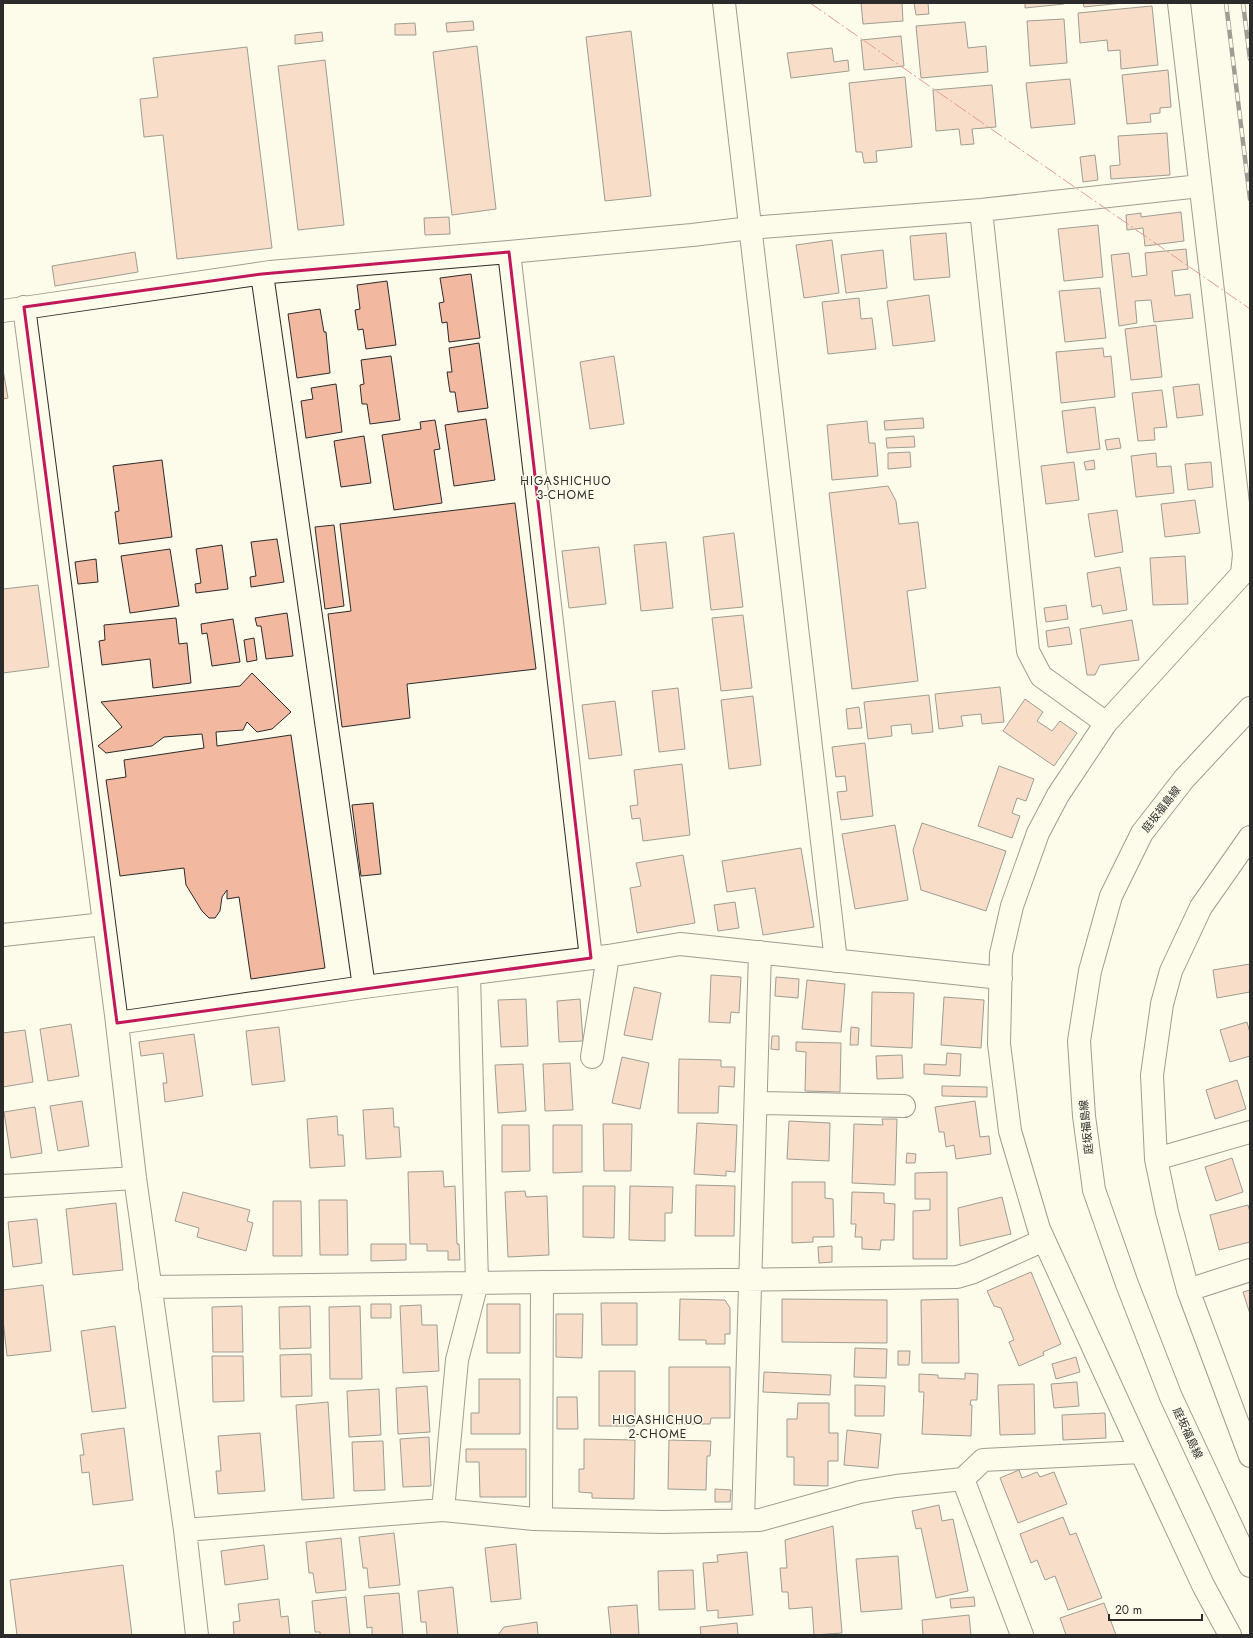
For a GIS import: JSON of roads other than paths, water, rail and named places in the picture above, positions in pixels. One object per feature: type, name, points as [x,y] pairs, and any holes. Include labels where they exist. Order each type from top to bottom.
[{"type":"street","points":[[724,3],[836,961]]},
{"type":"street","points":[[1179,3],[1244,554],[1242,574],[1106,723],[1058,795],[1038,833],[1012,906],[1001,954],[999,1044],[1010,1130],[1039,1229],[1141,1452],[1204,1585],[1230,1635]]},
{"type":"street","points":[[197,1635],[184,1530],[135,1178],[104,924],[13,309],[262,274],[692,235],[750,228],[981,210],[1200,186]]},
{"type":"street","points":[[981,210],[1028,651],[1041,676],[1106,723]]},
{"type":"street","points":[[509,252],[600,957],[592,1057]]},
{"type":"street","points":[[262,274],[364,987]]},
{"type":"street","name":"庭坂福島線","points":[[1250,708],[1184,779],[1142,833],[1111,896],[1090,971],[1079,1041],[1084,1116],[1094,1190],[1126,1284],[1172,1397],[1250,1566]]},
{"type":"street","points":[[1250,837],[1201,907],[1171,971],[1162,1004],[1152,1075],[1156,1159],[1167,1212],[1188,1290],[1250,1456]]},
{"type":"street","points":[[3,935],[104,924]]},
{"type":"street","points":[[117,1023],[364,987],[600,957],[680,944],[1001,978]]},
{"type":"street","points":[[743,1520],[760,952]]},
{"type":"street","points":[[443,1510],[457,1360],[477,1283],[469,974]]},
{"type":"street","points":[[756,1103],[904,1106]]},
{"type":"street","points":[[1156,1159],[1250,1132]]},
{"type":"street","points":[[3,1186],[135,1178]]},
{"type":"street","points":[[150,1287],[957,1277],[971,1273],[1044,1240]]},
{"type":"street","points":[[1188,1290],[1250,1270]]},
{"type":"street","points":[[542,1282],[542,1519]]},
{"type":"street","points":[[184,1530],[443,1510],[542,1519],[663,1522],[760,1520],[860,1492],[963,1479],[983,1460],[1141,1452]]},
{"type":"street","points":[[963,1479],[1022,1635]]},
{"type":"railway","points":[[1226,3],[1250,199]]},
{"type":"railway","points":[[1243,3],[1250,59]]},
{"type":"district","name":"HIGASHICHUO 3-CHOME","points":[[566,488]]},
{"type":"district","name":"HIGASHICHUO 2-CHOME","points":[[658,1427]]}]
